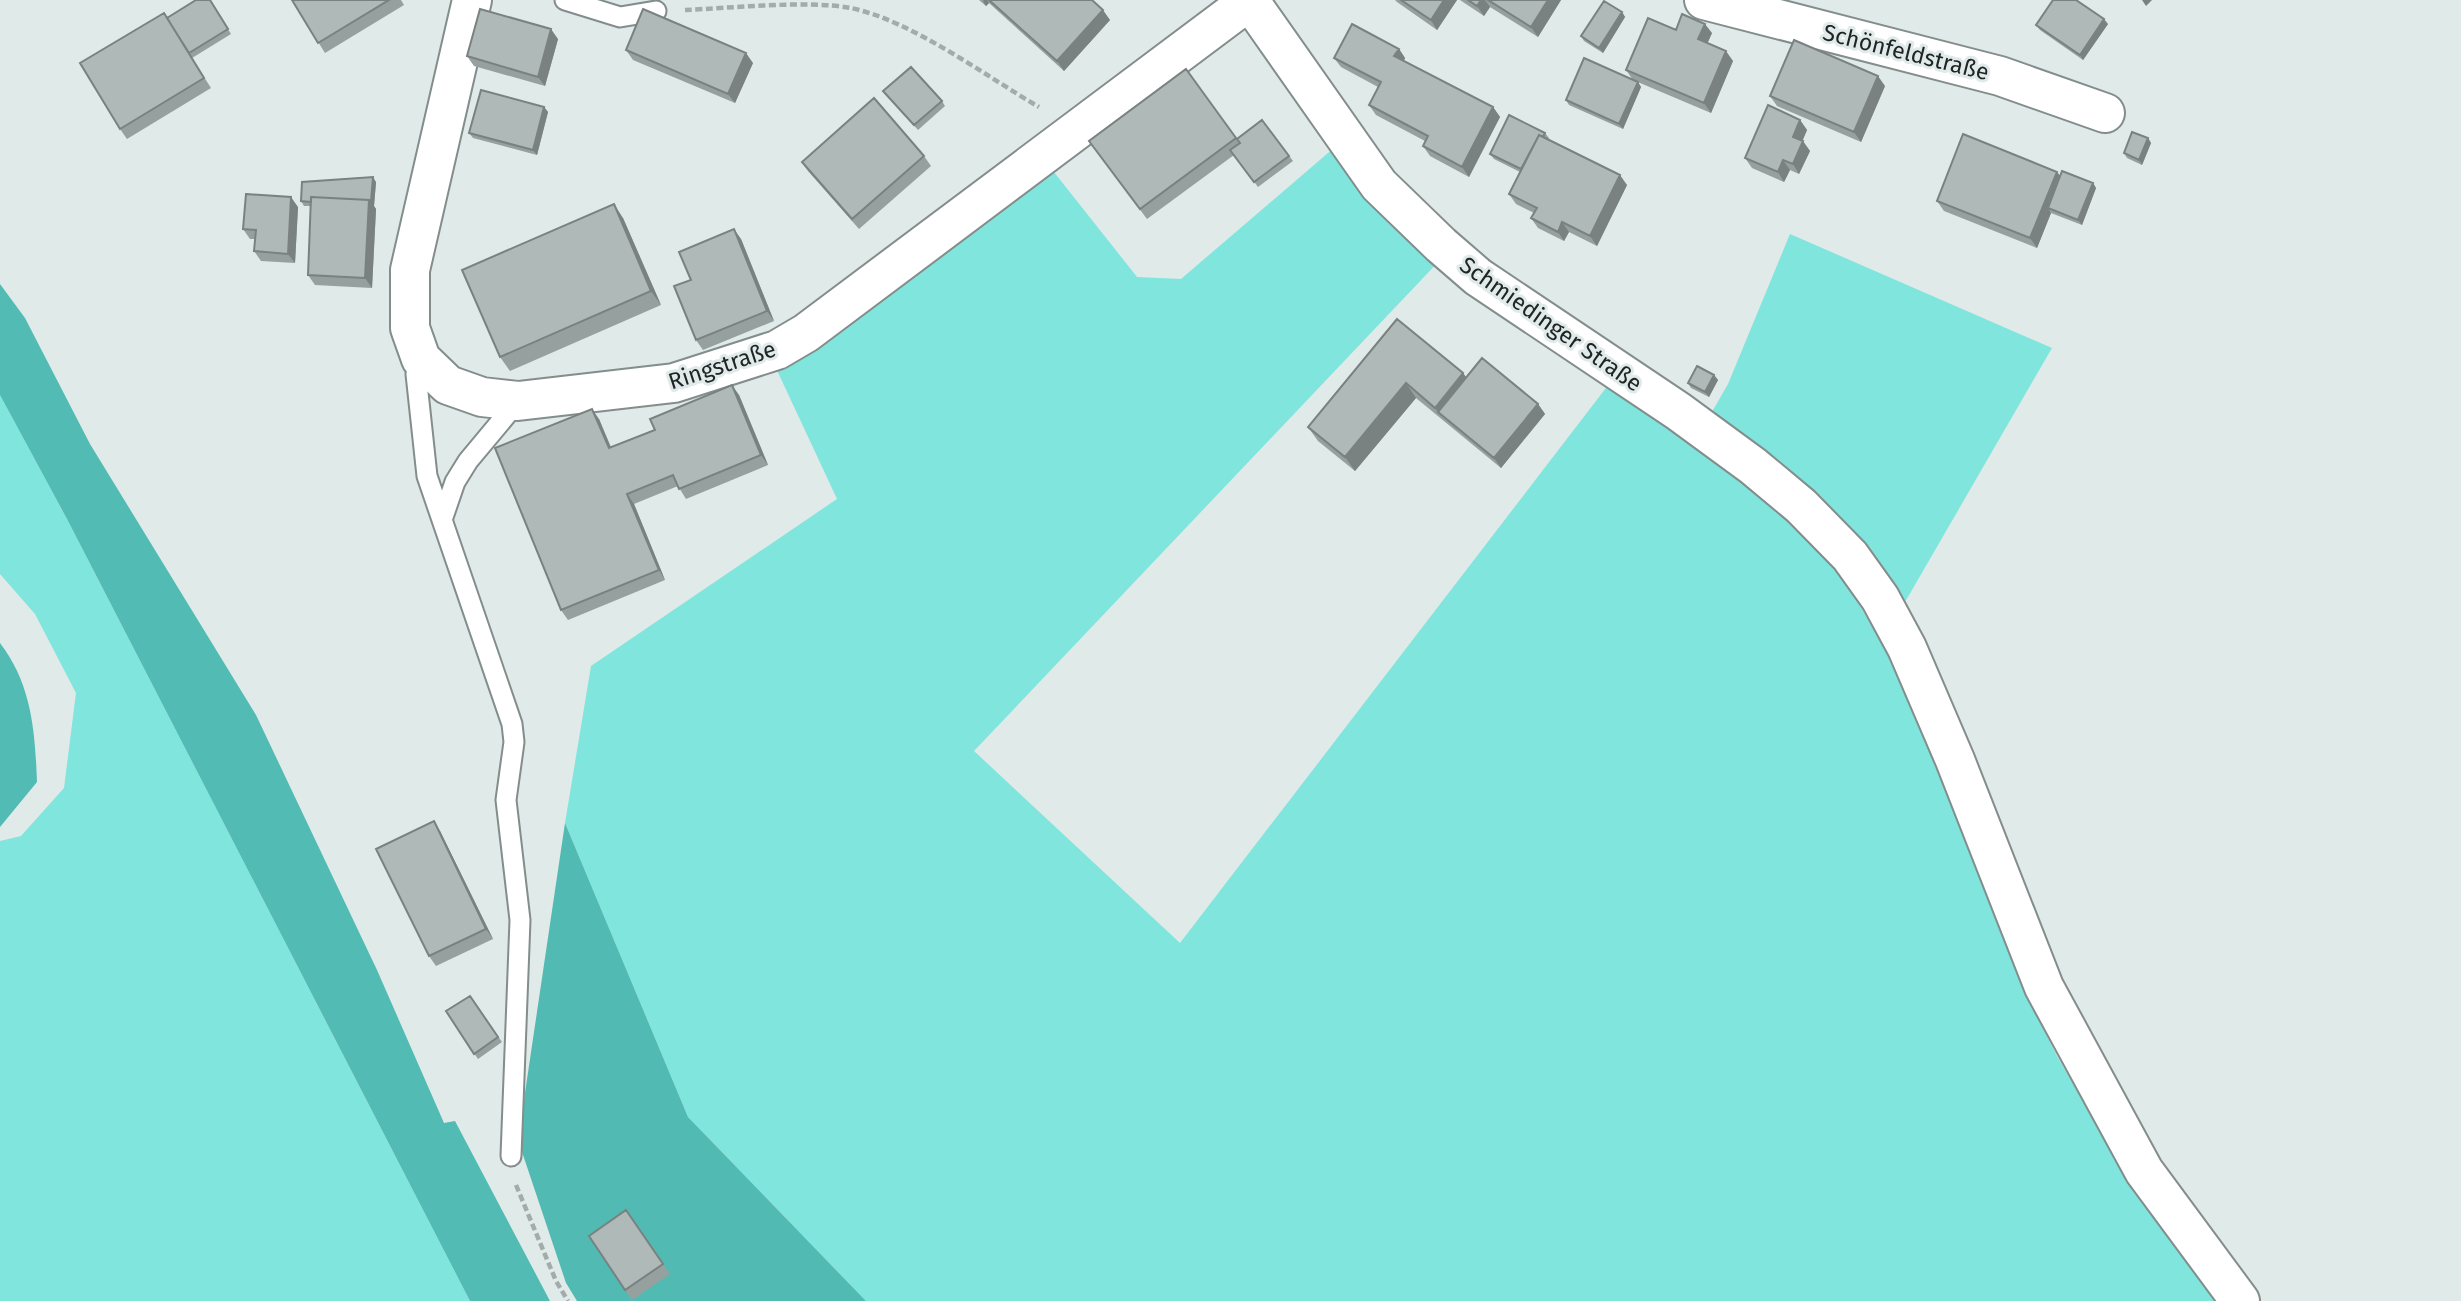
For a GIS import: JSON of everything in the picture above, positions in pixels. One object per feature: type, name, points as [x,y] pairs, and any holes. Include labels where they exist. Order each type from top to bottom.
[{"type":"street","name":"Ringstraße","points":[[472,0],[410,270],[410,328],[421,359],[448,385],[482,397],[519,401],[674,383],[777,350],[806,333],[1249,0]]},
{"type":"street","name":"Schmiedinger Straße","points":[[1249,0],[1380,185],[1441,245],[1478,277],[1678,411],[1801,506],[1850,555],[1881,598],[1907,648],[1955,760],[2043,987],[2144,1171],[2240,1301]]},
{"type":"street","name":"Schönfeldstraße","points":[[1704,0],[2000,76],[2105,113]]},
{"type":"lane","points":[[565,0],[620,17],[656,11]]},
{"type":"lane","points":[[421,359],[416,374],[426,476],[512,723],[514,742],[506,800],[520,920],[511,1156]]},
{"type":"lane","points":[[442,520],[455,482],[468,461],[519,401]]},
{"type":"path","points":[[656,11],[822,5],[873,14],[899,25],[1070,126],[1073,131]]},
{"type":"path","points":[[511,1156],[516,1185],[556,1281],[568,1301]]},
{"type":"shaded area","points":[[1335,147],[1442,258],[974,751],[1180,943],[1609,384],[1745,479],[1836,564],[1918,707],[2026,995],[2057,1056],[2107,1142],[2224,1301],[866,1301],[688,1117],[565,823],[591,666],[837,499],[775,366],[1046,162],[1137,277],[1181,279]]},
{"type":"shaded area","points":[[1790,234],[2052,348],[1901,609],[1709,417],[1728,384]]},
{"type":"shaded area","points":[[0,284],[25,318],[90,444],[256,715],[377,970],[444,1123],[455,1121],[550,1301],[470,1301],[67,519],[0,395]]},
{"type":"shaded area","points":[[0,395],[67,519],[470,1301],[0,1301],[0,841],[21,836],[64,788],[76,693],[35,614],[0,574]]},
{"type":"shaded area","points":[[0,643],[19,675],[30,709],[37,782],[0,827]]},
{"type":"shaded area","points":[[565,823],[688,1117],[866,1301],[577,1301],[566,1283],[518,1140]]},
{"type":"building","points":[[196,0],[210,0],[228,29],[189,53],[167,18]]},
{"type":"building","points":[[292,0],[389,0],[318,43]]},
{"type":"building","points":[[989,0],[1092,0],[1103,10],[1057,61]]},
{"type":"building","points":[[1401,0],[1444,0],[1431,20]]},
{"type":"building","points":[[1468,0],[1481,0],[1477,6]]},
{"type":"building","points":[[1488,0],[1548,0],[1531,27]]},
{"type":"building","points":[[2053,0],[2076,0],[2104,19],[2080,55],[2036,25]]},
{"type":"building","points":[[1604,1],[1622,12],[1599,48],[1581,36]]},
{"type":"building","points":[[480,9],[551,29],[538,77],[467,56]]},
{"type":"building","points":[[643,9],[746,53],[728,94],[626,50]]},
{"type":"building","points":[[164,13],[204,78],[120,129],[80,63]]},
{"type":"building","points":[[1682,14],[1705,24],[1698,39],[1726,51],[1704,103],[1626,70],[1648,18],[1676,30]]},
{"type":"building","points":[[1352,24],[1399,49],[1394,56],[1493,107],[1462,167],[1423,146],[1428,136],[1369,105],[1381,82],[1334,58]]},
{"type":"building","points":[[1794,40],[1878,76],[1854,132],[1770,96]]},
{"type":"building","points":[[1584,58],[1638,82],[1619,124],[1566,100]]},
{"type":"building","points":[[911,67],[942,101],[914,125],[883,91]]},
{"type":"building","points":[[1186,69],[1236,138],[1140,209],[1089,141]]},
{"type":"building","points":[[481,90],[544,107],[533,150],[469,133]]},
{"type":"building","points":[[874,98],[924,156],[852,219],[802,162]]},
{"type":"building","points":[[1768,105],[1800,120],[1793,137],[1803,141],[1793,164],[1783,160],[1778,172],[1745,158]]},
{"type":"building","points":[[1509,115],[1545,133],[1543,137],[1539,135],[1521,169],[1490,154]]},
{"type":"building","points":[[1262,120],[1289,156],[1254,182],[1230,150],[1240,143],[1237,139]]},
{"type":"building","points":[[2132,132],[2148,138],[2139,160],[2124,153]]},
{"type":"building","points":[[1963,134],[2057,172],[2030,238],[1937,201]]},
{"type":"building","points":[[1539,135],[1620,175],[1590,236],[1562,222],[1558,232],[1531,218],[1537,208],[1509,194]]},
{"type":"building","points":[[2062,171],[2093,183],[2078,220],[2048,208]]},
{"type":"building","points":[[373,177],[371,201],[311,197],[311,202],[301,201],[302,182]]},
{"type":"building","points":[[246,194],[291,197],[288,254],[254,251],[256,230],[243,229]]},
{"type":"building","points":[[311,197],[369,200],[365,278],[308,275]]},
{"type":"building","points":[[614,204],[651,291],[500,357],[462,270]]},
{"type":"building","points":[[734,229],[767,311],[696,340],[674,286],[691,280],[679,252]]},
{"type":"building","points":[[1397,319],[1463,373],[1435,408],[1406,383],[1345,457],[1308,427]]},
{"type":"building","points":[[1482,358],[1538,404],[1494,458],[1438,412]]},
{"type":"building","points":[[1697,366],[1714,375],[1705,392],[1688,383]]},
{"type":"building","points":[[732,385],[761,455],[679,489],[673,475],[627,494],[659,570],[561,610],[495,448],[592,409],[609,448],[655,430],[650,419]]},
{"type":"building","points":[[434,821],[486,929],[429,956],[376,849]]},
{"type":"building","points":[[470,996],[498,1037],[474,1054],[446,1011]]},
{"type":"building","points":[[626,1210],[663,1264],[625,1290],[589,1236]]}]
